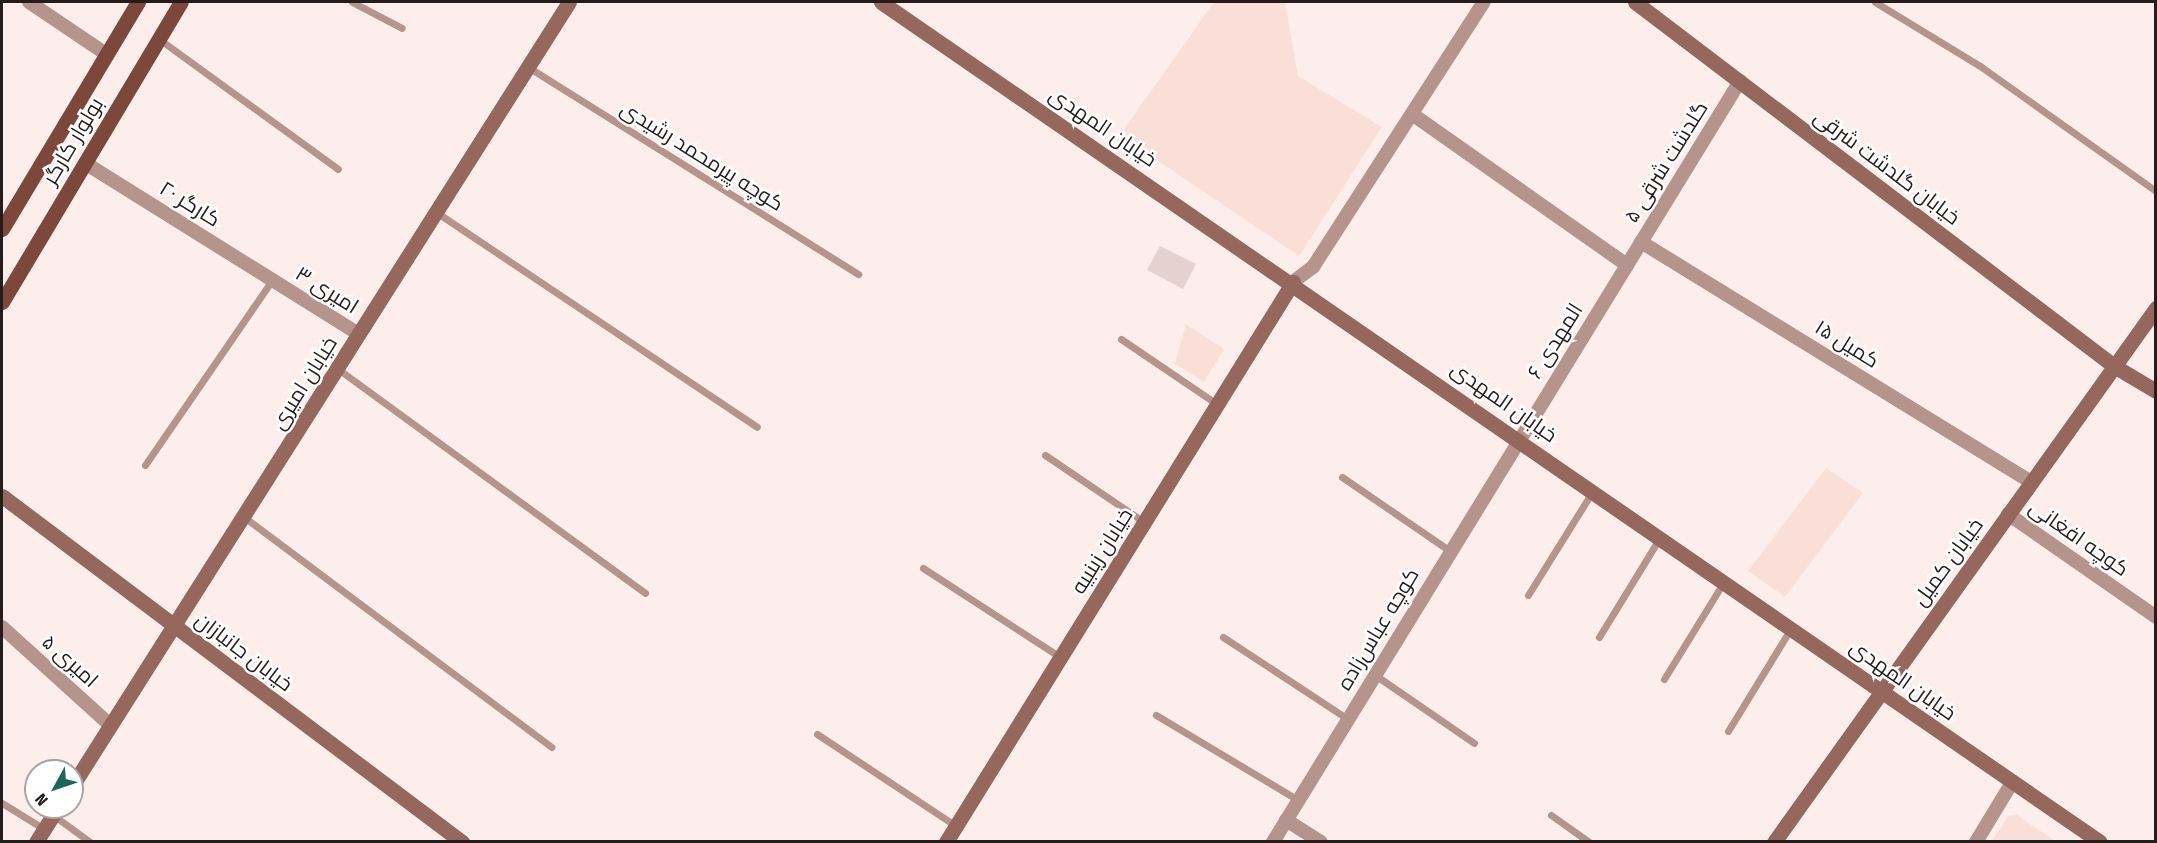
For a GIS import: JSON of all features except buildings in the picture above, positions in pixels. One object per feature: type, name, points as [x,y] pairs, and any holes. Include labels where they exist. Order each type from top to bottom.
[{"type":"main road","name":"بولوار کارگر","points":[[2,229],[138,2]]},
{"type":"main road","name":"بولوار کارگر","points":[[2,302],[181,2]]},
{"type":"street","points":[[29,2],[106,54]]},
{"type":"street","name":"خیابان امیری","points":[[84,768],[569,2]]},
{"type":"street","name":"خیابان المهدی","points":[[881,2],[1293,282],[2100,842]]},
{"type":"street","points":[[1293,282],[1313,267],[1484,2]]},
{"type":"street","name":"خیابان گلدشت شرقی","points":[[1635,2],[2114,366],[2156,390]]},
{"type":"street","name":"گلدشت شرقی ۵","points":[[1627,265],[1740,81]]},
{"type":"street","points":[[1412,114],[1627,265]]},
{"type":"street","name":"کارگر ۲۰","points":[[85,163],[273,280]]},
{"type":"street","name":"کمیل ۱۵","points":[[1641,242],[2031,482]]},
{"type":"street","name":"المهدی ۶","points":[[1519,438],[1627,265]]},
{"type":"street","name":"امیری ۳","points":[[273,280],[359,334]]},
{"type":"street","name":"خیابان زینبیه","points":[[946,842],[1293,282]]},
{"type":"street","name":"خیابان کمیل","points":[[1774,842],[2156,308]]},
{"type":"street","name":"کوچه عباس‌زاده","points":[[1273,842],[1519,438]]},
{"type":"street","name":"خیابان جانبازان","points":[[2,496],[462,842]]},
{"type":"street","name":"کوچه افغانی","points":[[2008,514],[2156,617]]},
{"type":"street","name":"امیری ۵","points":[[2,627],[111,726]]},
{"type":"street","points":[[1976,842],[2013,781]]},
{"type":"street","points":[[40,835],[51,819]]},
{"type":"street","points":[[1286,820],[1320,842]]},
{"type":"lane","points":[[352,2],[402,27]]},
{"type":"lane","points":[[1875,2],[1980,66],[2156,191]]},
{"type":"lane","points":[[159,39],[338,169]]},
{"type":"lane","name":"کوچه پیرمحمد رشیدی","points":[[528,67],[858,274]]},
{"type":"lane","points":[[436,212],[757,427]]},
{"type":"lane","points":[[145,465],[273,280]]},
{"type":"lane","points":[[1121,339],[1217,404]]},
{"type":"lane","points":[[338,369],[645,593]]},
{"type":"lane","points":[[1045,455],[1144,522]]},
{"type":"lane","points":[[1342,477],[1450,551]]},
{"type":"lane","points":[[1528,595],[1593,490]]},
{"type":"lane","points":[[244,518],[552,747]]},
{"type":"lane","points":[[1599,637],[1660,536]]},
{"type":"lane","points":[[923,568],[1060,657]]},
{"type":"lane","points":[[1664,679],[1725,581]]},
{"type":"lane","points":[[1728,731],[1792,628]]},
{"type":"lane","points":[[1223,637],[1348,719]]},
{"type":"lane","points":[[1375,675],[1474,743]]},
{"type":"lane","points":[[1156,716],[1298,800]]},
{"type":"lane","points":[[817,734],[956,826]]},
{"type":"lane","points":[[2,803],[40,835]]},
{"type":"lane","points":[[1551,815],[1589,842]]},
{"type":"lane","points":[[65,819],[90,842]]},
{"type":"shaded area","points":[[1214,2],[1285,2],[1298,76],[1382,127],[1299,256],[1120,135]]},
{"type":"shaded area","points":[[1186,324],[1224,349],[1204,382],[1175,364]]},
{"type":"shaded area","points":[[1826,468],[1863,493],[1785,597],[1748,571]]},
{"type":"shaded area","points":[[2017,815],[2055,841],[1992,841],[2008,816]]}]
